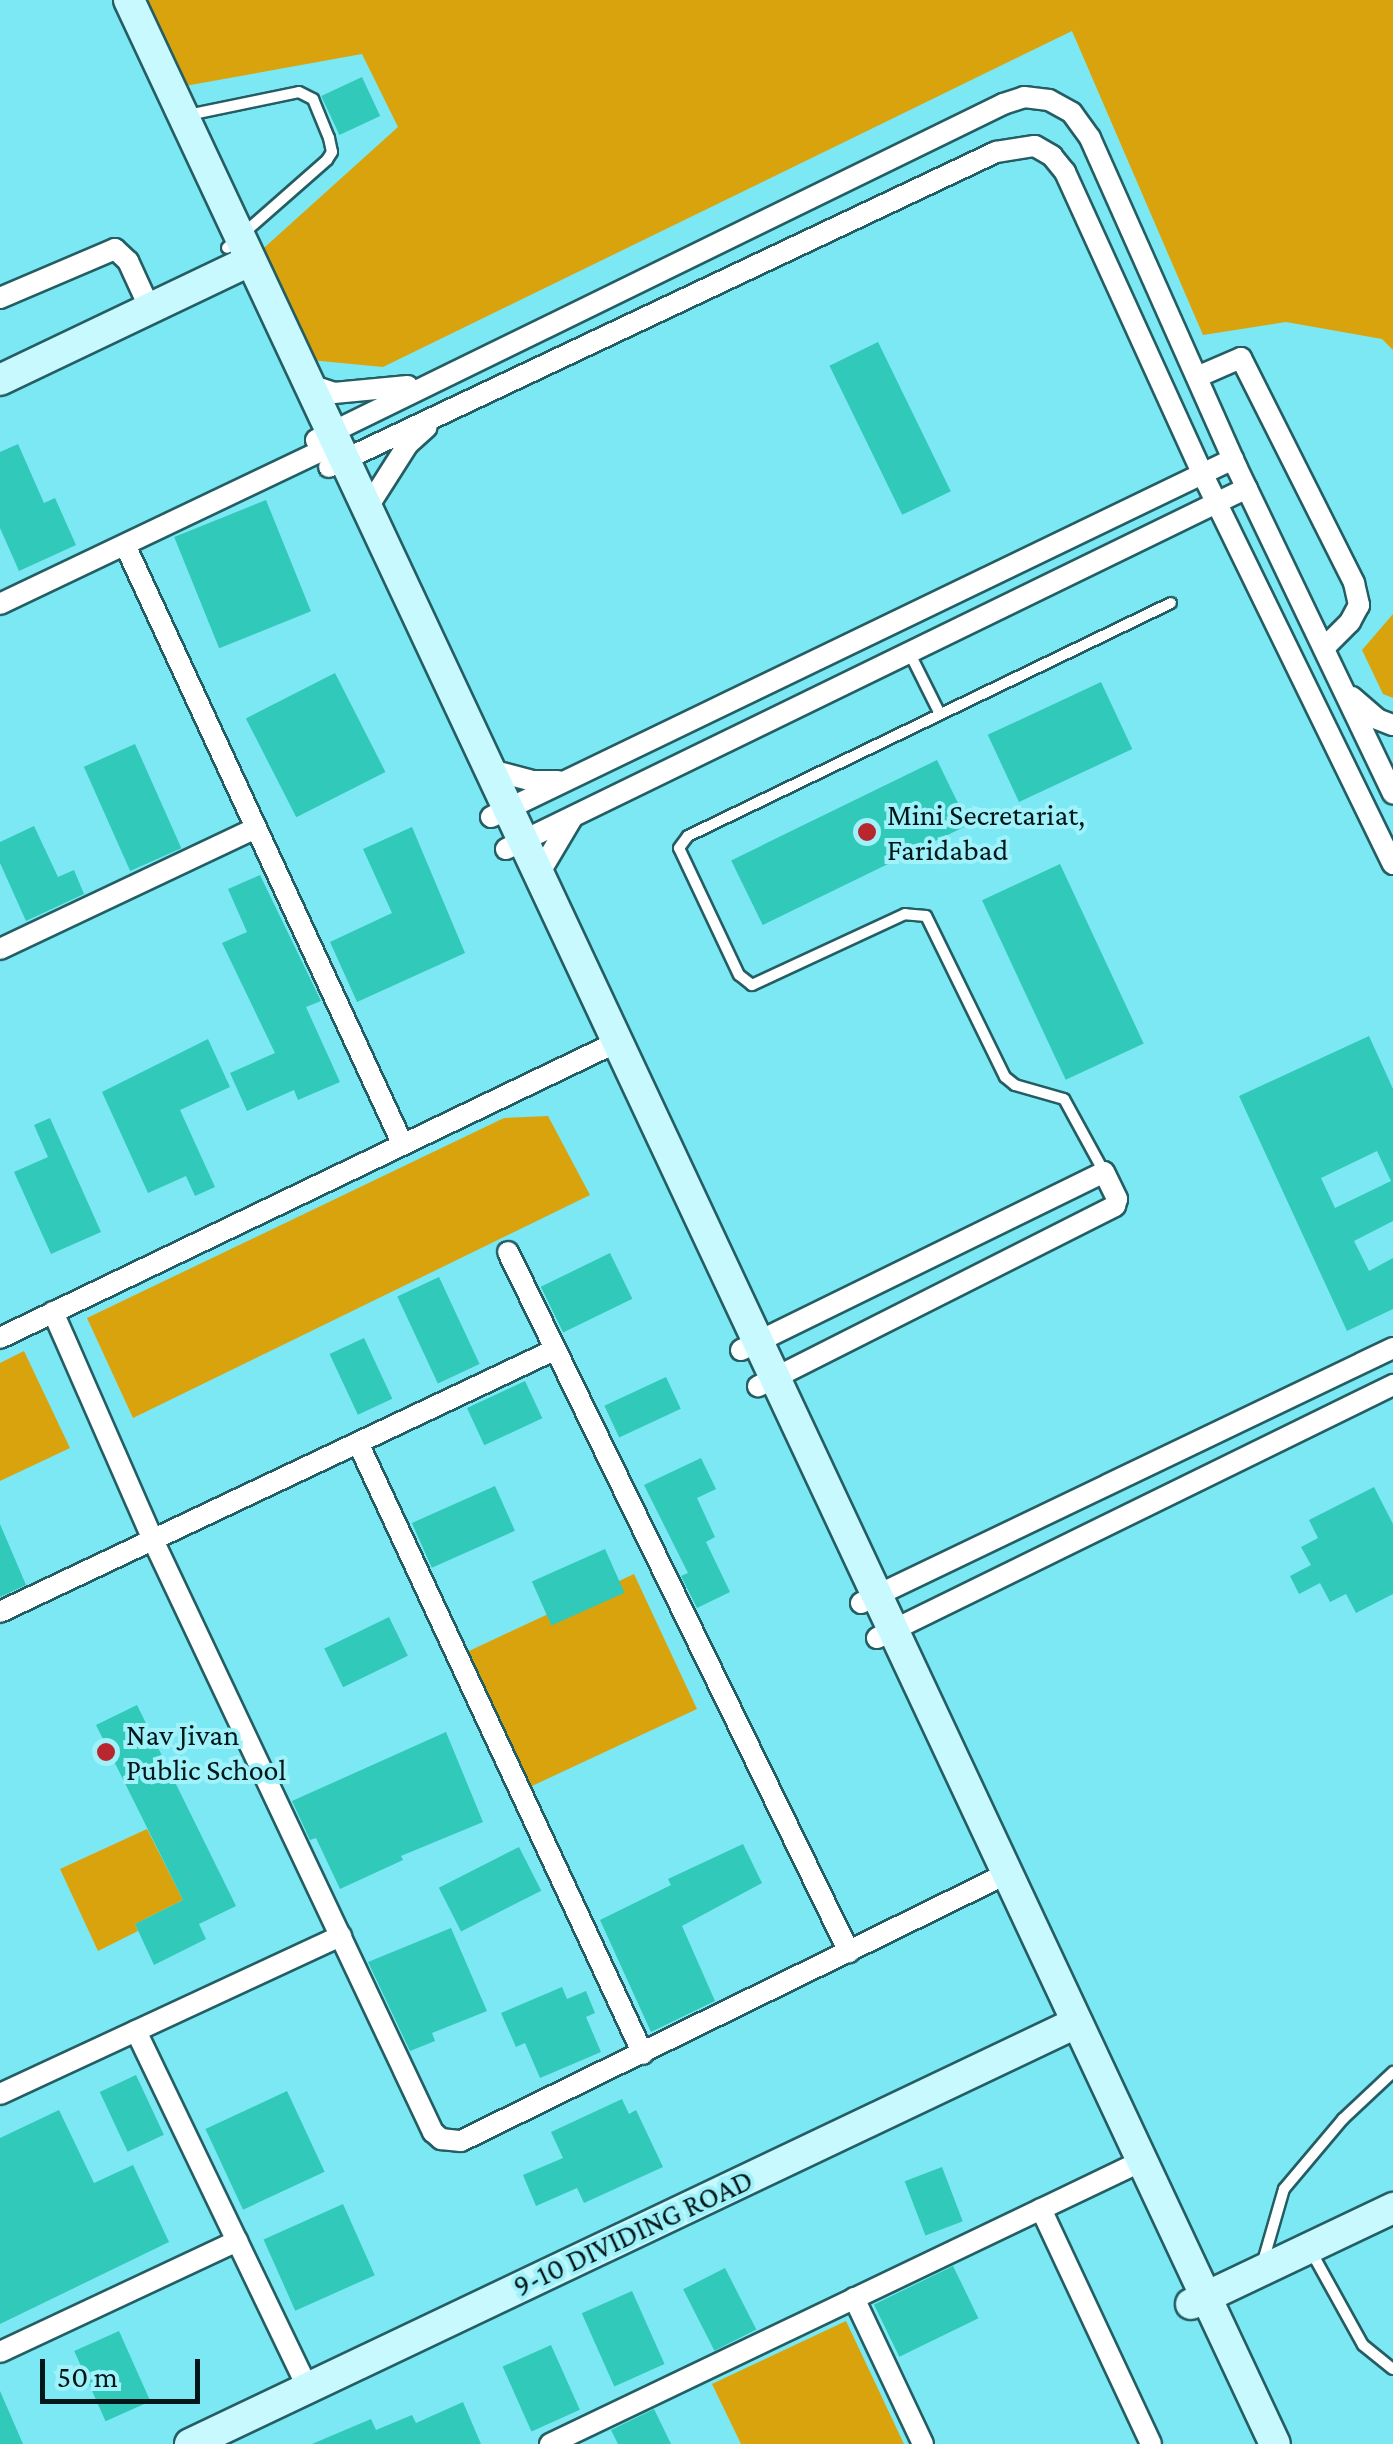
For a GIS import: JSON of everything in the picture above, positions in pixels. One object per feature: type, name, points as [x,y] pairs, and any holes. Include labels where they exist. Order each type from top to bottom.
[{"type":"street","points":[[112,0],[238,254],[607,1047],[1199,2300],[1258,2444]]},
{"type":"street","points":[[129,0],[238,254],[308,384],[328,450],[366,510],[487,769],[498,813]]},
{"type":"street","points":[[328,450],[442,379],[1003,104],[1024,98],[1049,100],[1072,113],[1090,138],[1233,459],[1343,688],[1387,763],[1393,795],[1366,809]]},
{"type":"street","points":[[0,604],[328,450],[447,409],[996,152],[1014,145],[1035,146],[1065,172],[1202,473],[1393,864]]},
{"type":"street","points":[[0,298],[115,249],[128,262],[150,309]]},
{"type":"street","points":[[0,380],[150,309],[238,254]]},
{"type":"street","points":[[1196,377],[1242,358],[1330,531],[1354,583],[1358,606],[1350,622],[1324,648]]},
{"type":"street","points":[[308,384],[334,393],[370,392],[442,379]]},
{"type":"street","points":[[366,510],[408,444],[447,409]]},
{"type":"street","points":[[498,813],[1233,459]]},
{"type":"street","points":[[513,845],[1216,500],[1248,488]]},
{"type":"street","points":[[125,545],[403,1145]]},
{"type":"street","points":[[1343,688],[1377,719],[1393,725]]},
{"type":"street","points":[[1352,780],[1387,763]]},
{"type":"street","points":[[487,769],[533,781],[564,781]]},
{"type":"street","points":[[537,876],[573,816]]},
{"type":"street","points":[[0,949],[256,828]]},
{"type":"street","points":[[513,845],[537,876],[607,1047]]},
{"type":"street","points":[[0,1338],[607,1047]]},
{"type":"street","points":[[748,1346],[1104,1172],[1117,1198],[1115,1206],[765,1382]]},
{"type":"street","points":[[508,1252],[849,1952]]},
{"type":"street","points":[[53,1312],[153,1540],[433,2132],[441,2139],[461,2141],[999,1878]]},
{"type":"street","points":[[868,1599],[1393,1348]]},
{"type":"street","points":[[0,1612],[554,1350]]},
{"type":"street","points":[[884,1634],[1393,1385]]},
{"type":"street","points":[[358,1442],[643,2054]]},
{"type":"street","points":[[0,2094],[341,1936]]},
{"type":"street","points":[[1069,2026],[1127,2168],[1275,2444]]},
{"type":"street","name":"9-10 DIVIDING ROAD","points":[[190,2444],[1069,2026]]},
{"type":"street","points":[[136,2032],[308,2388]]},
{"type":"street","points":[[550,2444],[1127,2168]]},
{"type":"street","points":[[1199,2300],[1393,2208]]},
{"type":"street","points":[[1041,2209],[1151,2444]]},
{"type":"street","points":[[0,2352],[237,2241]]},
{"type":"street","points":[[854,2298],[923,2444]]},
{"type":"lane","points":[[182,116],[290,92],[313,99],[332,152],[238,254]]},
{"type":"lane","points":[[1104,1172],[1064,1099],[1015,1086],[1005,1077],[926,916],[905,914],[752,984],[739,974],[679,848],[688,836],[1172,603]]},
{"type":"lane","points":[[909,651],[940,714]]},
{"type":"lane","points":[[1261,2270],[1274,2209],[1284,2189],[1342,2120],[1393,2072]]},
{"type":"lane","points":[[1309,2248],[1363,2345],[1393,2369]]},
{"type":"shaded area","points":[[143,0],[1393,0],[1393,350],[1382,339],[1286,322],[1203,335],[1072,31],[383,367],[310,360],[255,256],[398,127],[362,54],[185,86]]},
{"type":"shaded area","points":[[1393,614],[1393,698],[1383,694],[1362,650]]},
{"type":"shaded area","points":[[548,1116],[590,1195],[133,1418],[87,1318],[504,1118]]},
{"type":"shaded area","points":[[24,1351],[70,1448],[0,1481],[0,1363]]},
{"type":"shaded area","points":[[634,1574],[697,1709],[529,1787],[466,1652]]},
{"type":"shaded area","points":[[147,1829],[183,1900],[135,1924],[138,1931],[98,1951],[60,1869]]},
{"type":"shaded area","points":[[846,2321],[904,2444],[741,2444],[712,2384]]},
{"type":"building","points":[[362,77],[380,116],[339,135],[321,96]]},
{"type":"building","points":[[878,342],[951,491],[902,515],[829,366]]},
{"type":"building","points":[[18,444],[44,503],[55,498],[76,545],[19,571],[0,528],[0,452]]},
{"type":"building","points":[[266,500],[311,611],[219,648],[174,537]]},
{"type":"building","points":[[335,673],[385,772],[296,817],[246,718]]},
{"type":"building","points":[[1101,682],[1132,749],[1019,802],[988,735]]},
{"type":"building","points":[[135,744],[181,848],[130,871],[84,767]]},
{"type":"building","points":[[937,760],[969,825],[763,925],[731,860]]},
{"type":"building","points":[[34,826],[58,877],[74,870],[84,894],[26,921],[0,863],[0,842]]},
{"type":"building","points":[[412,827],[465,953],[357,1002],[330,942],[392,913],[363,849]]},
{"type":"building","points":[[1060,864],[1144,1043],[1066,1080],[982,900]]},
{"type":"building","points":[[260,875],[321,1001],[306,1007],[340,1082],[298,1100],[294,1090],[247,1111],[230,1073],[275,1053],[222,943],[247,932],[228,889]]},
{"type":"building","points":[[1369,1036],[1393,1089],[1393,1221],[1354,1241],[1369,1271],[1393,1258],[1393,1309],[1347,1331],[1239,1096]],"holes":[[[1377,1151],[1391,1181],[1335,1208],[1321,1178]]]},
{"type":"building","points":[[208,1039],[230,1087],[180,1110],[215,1187],[195,1196],[186,1176],[148,1193],[102,1092]]},
{"type":"building","points":[[50,1118],[101,1232],[51,1254],[14,1172],[48,1157],[34,1125]]},
{"type":"building","points":[[610,1253],[632,1299],[563,1333],[541,1287]]},
{"type":"building","points":[[439,1277],[480,1364],[438,1383],[397,1296]]},
{"type":"building","points":[[364,1338],[392,1399],[358,1415],[330,1354]]},
{"type":"building","points":[[666,1377],[681,1409],[619,1437],[604,1406]]},
{"type":"building","points":[[525,1381],[542,1418],[484,1445],[467,1408]]},
{"type":"building","points":[[701,1458],[716,1489],[697,1498],[715,1537],[706,1542],[730,1592],[697,1608],[681,1576],[688,1573],[644,1485]]},
{"type":"building","points":[[495,1486],[515,1531],[432,1568],[412,1523]]},
{"type":"building","points":[[1374,1487],[1393,1524],[1393,1594],[1356,1613],[1346,1594],[1330,1602],[1320,1583],[1299,1594],[1290,1576],[1311,1565],[1301,1547],[1318,1538],[1309,1520]]},
{"type":"building","points":[[0,1524],[26,1585],[0,1597]]},
{"type":"building","points":[[605,1549],[625,1593],[551,1625],[532,1582]]},
{"type":"building","points":[[389,1617],[408,1656],[343,1687],[324,1649]]},
{"type":"building","points":[[137,1705],[236,1906],[199,1924],[206,1939],[154,1965],[135,1924],[183,1900],[96,1725]]},
{"type":"building","points":[[446,1732],[483,1822],[401,1856],[403,1860],[340,1889],[316,1838],[310,1840],[292,1801]]},
{"type":"building","points":[[743,1844],[762,1883],[682,1926],[715,2001],[651,2032],[600,1920],[671,1885],[668,1879]]},
{"type":"building","points":[[519,1847],[541,1891],[461,1932],[439,1888]]},
{"type":"building","points":[[451,1928],[487,2011],[432,2033],[435,2041],[410,2051],[368,1962]]},
{"type":"building","points":[[562,1987],[567,1999],[586,1991],[595,2013],[586,2017],[601,2052],[540,2078],[525,2043],[516,2047],[501,2013]]},
{"type":"building","points":[[136,2075],[164,2135],[128,2152],[100,2092]]},
{"type":"building","points":[[287,2091],[325,2172],[243,2210],[205,2129]]},
{"type":"building","points":[[622,2099],[629,2114],[636,2110],[663,2167],[584,2203],[577,2188],[536,2206],[523,2175],[563,2158],[551,2132]]},
{"type":"building","points":[[59,2110],[94,2183],[133,2165],[169,2242],[0,2324],[0,2138]]},
{"type":"building","points":[[942,2167],[963,2221],[925,2235],[905,2181]]},
{"type":"building","points":[[343,2204],[375,2275],[295,2311],[264,2239]]},
{"type":"building","points":[[953,2266],[978,2318],[899,2357],[874,2305]]},
{"type":"building","points":[[725,2268],[756,2329],[714,2351],[683,2289]]},
{"type":"building","points":[[632,2291],[665,2364],[614,2386],[582,2313]]},
{"type":"building","points":[[119,2331],[150,2401],[106,2421],[74,2351]]},
{"type":"building","points":[[551,2345],[580,2410],[531,2431],[503,2367]]},
{"type":"building","points":[[0,2391],[23,2444],[0,2444]]},
{"type":"building","points":[[463,2402],[481,2444],[312,2444],[371,2419],[376,2430],[412,2415],[416,2423]]},
{"type":"building","points":[[654,2409],[671,2444],[618,2444],[611,2430]]},
{"type":"place","name":"Mini Secretariat, Faridabad","points":[[867,832]]},
{"type":"place","name":"Nav Jivan Public School","points":[[106,1752]]}]
